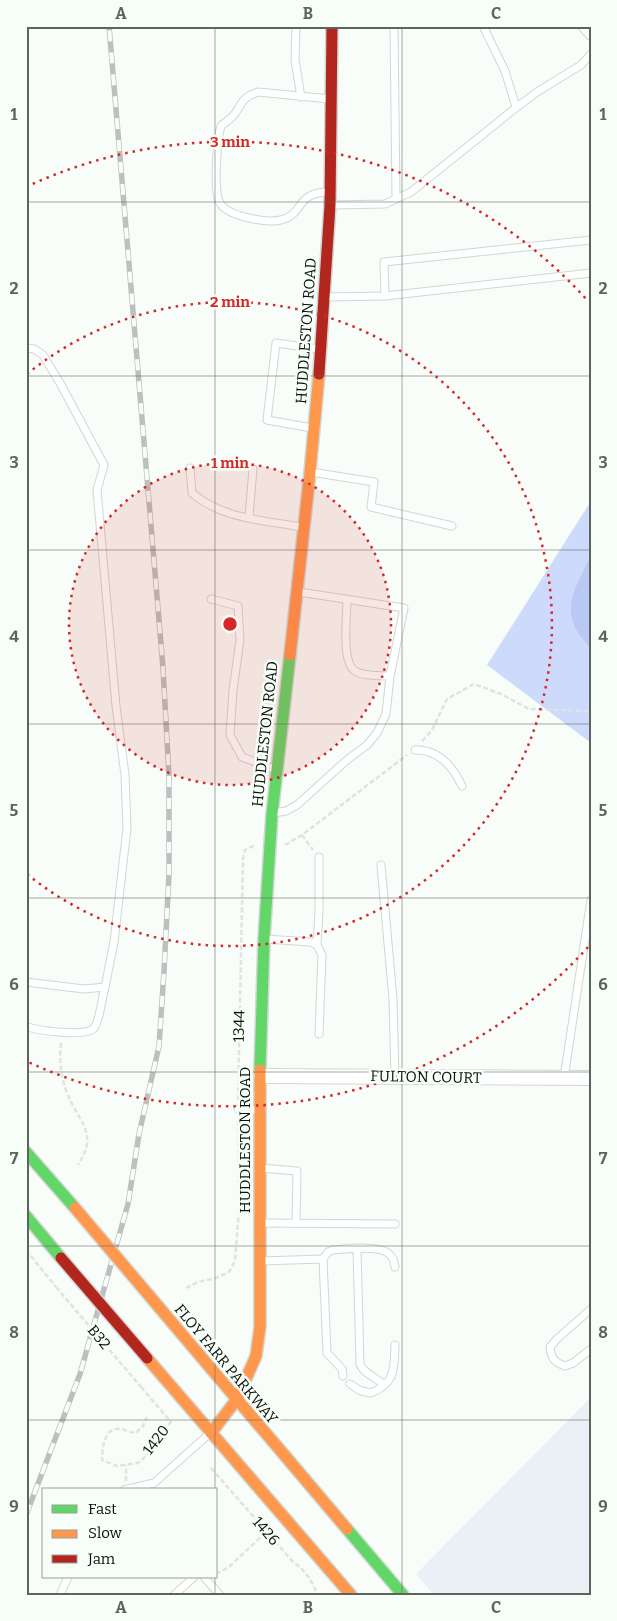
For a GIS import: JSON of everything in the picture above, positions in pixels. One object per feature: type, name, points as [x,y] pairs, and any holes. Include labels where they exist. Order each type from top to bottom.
[{"type":"street","name":"HUDDLESTON ROAD","points":[[211,1433],[237,1399],[256,1356],[259,1340],[261,1261],[259,1223],[260,1110],[264,939],[276,770],[310,472],[325,297],[330,205],[332,26]]},
{"type":"street","name":"FULTON COURT","points":[[261,1076],[591,1078]]},
{"type":"street","name":"FLOY FARR PARKWAY","points":[[26,1152],[403,1595]]},
{"type":"street","points":[[26,1216],[351,1595]]},
{"type":"lane","points":[[296,26],[295,60],[301,97]]},
{"type":"lane","points":[[394,26],[396,199]]},
{"type":"lane","points":[[483,26],[505,71],[516,107]]},
{"type":"lane","points":[[581,26],[591,37]]},
{"type":"lane","points":[[330,205],[385,204],[411,192],[516,107],[581,66],[591,54]]},
{"type":"lane","points":[[330,192],[312,194],[289,217],[281,220],[240,216],[225,209],[219,201],[217,170],[221,126],[233,116],[241,102],[248,96],[258,92],[331,99]]},
{"type":"lane","points":[[385,296],[384,262],[591,240]]},
{"type":"lane","points":[[325,297],[385,296],[591,273]]},
{"type":"lane","points":[[314,428],[266,420],[276,343],[321,349]]},
{"type":"lane","points":[[26,348],[34,348],[43,355],[104,465],[97,490],[116,706],[125,775],[127,828],[114,942],[95,1027],[89,1032],[83,1033],[26,1026]]},
{"type":"lane","points":[[190,468],[192,493],[204,504],[229,514],[304,527]]},
{"type":"lane","points":[[249,517],[253,469]]},
{"type":"lane","points":[[310,472],[374,482],[371,507],[452,526]]},
{"type":"lane","points":[[272,814],[286,811],[297,805],[347,760],[367,745],[377,733],[386,714],[390,676],[404,608],[296,592]]},
{"type":"lane","points":[[211,599],[238,606],[240,640],[233,690],[230,735],[242,757],[276,770]]},
{"type":"lane","points":[[348,600],[346,651],[351,667],[360,674],[390,676]]},
{"type":"lane","points":[[415,750],[423,750],[438,755],[454,770],[462,786]]},
{"type":"lane","points":[[319,857],[317,945],[322,955],[319,1034]]},
{"type":"lane","points":[[381,865],[393,999],[395,1076]]},
{"type":"lane","points":[[564,1078],[591,900]]},
{"type":"lane","points":[[264,939],[311,942],[317,945]]},
{"type":"lane","points":[[26,982],[84,989],[105,987]]},
{"type":"lane","points":[[238,1109],[260,1110]]},
{"type":"lane","points":[[260,1168],[297,1171],[296,1223]]},
{"type":"lane","points":[[259,1223],[395,1224]]},
{"type":"lane","points":[[356,1249],[360,1364],[362,1369],[378,1378],[384,1386]]},
{"type":"lane","points":[[345,1372],[327,1353],[323,1259],[328,1252],[333,1250],[379,1250],[387,1252],[394,1259],[395,1267]]},
{"type":"lane","points":[[261,1261],[323,1259]]},
{"type":"lane","points":[[591,1309],[550,1347],[551,1356],[556,1363],[565,1366],[573,1363],[591,1349]]},
{"type":"lane","points":[[353,1381],[361,1391],[371,1393],[384,1386],[393,1374],[395,1345]]},
{"type":"lane","points":[[131,1488],[154,1483],[211,1433]]},
{"type":"lane","points":[[60,1595],[68,1578]]},
{"type":"lane","points":[[174,1595],[193,1578]]},
{"type":"lane","points":[[205,1578],[220,1595]]},
{"type":"path","points":[[302,835],[319,857]]},
{"type":"path","name":"1344","points":[[186,1288],[229,1272],[235,1261],[239,1210],[238,1109],[242,858],[245,850],[252,845],[270,844]]},
{"type":"path","points":[[63,1031],[60,1054],[61,1069],[67,1093],[84,1123],[88,1139],[86,1153],[78,1165]]},
{"type":"path","name":"B32","points":[[26,1250],[171,1422]]},
{"type":"path","name":"1420","points":[[146,1417],[143,1426],[136,1433],[117,1428],[110,1431],[104,1441],[102,1460],[117,1466],[138,1463],[155,1448],[162,1432],[171,1422]]},
{"type":"path","points":[[126,1465],[126,1488]]},
{"type":"path","name":"1426","points":[[211,1468],[294,1563],[309,1576],[318,1595]]},
{"type":"path","points":[[218,1573],[229,1567],[266,1532]]},
{"type":"shaded area","points":[[591,501],[591,743],[487,665]]},
{"type":"shaded area","points":[[591,556],[591,648],[580,636],[571,613],[574,592]]},
{"type":"shaded area","points":[[591,1397],[591,1595],[434,1595],[416,1574]]},
{"type":"railway","points":[[26,1515],[80,1374],[128,1204],[139,1134],[159,1046],[164,971],[169,874],[169,776],[163,668],[109,26]]},
{"type":"traffic: fast","points":[[260,1070],[264,939],[272,814],[290,655]]},
{"type":"traffic: fast","points":[[26,1152],[75,1208]]},
{"type":"traffic: fast","points":[[26,1216],[61,1258]]},
{"type":"traffic: fast","points":[[347,1529],[403,1595]]},
{"type":"traffic: slow","points":[[290,655],[319,374]]},
{"type":"traffic: slow","points":[[211,1433],[237,1399],[256,1356],[260,1327],[260,1070]]},
{"type":"traffic: slow","points":[[75,1208],[158,1306]]},
{"type":"traffic: slow","points":[[158,1306],[347,1529]]},
{"type":"traffic: slow","points":[[147,1358],[351,1595]]},
{"type":"traffic: jam","points":[[319,374],[330,205],[332,26]]},
{"type":"traffic: jam","points":[[61,1258],[147,1358]]}]
